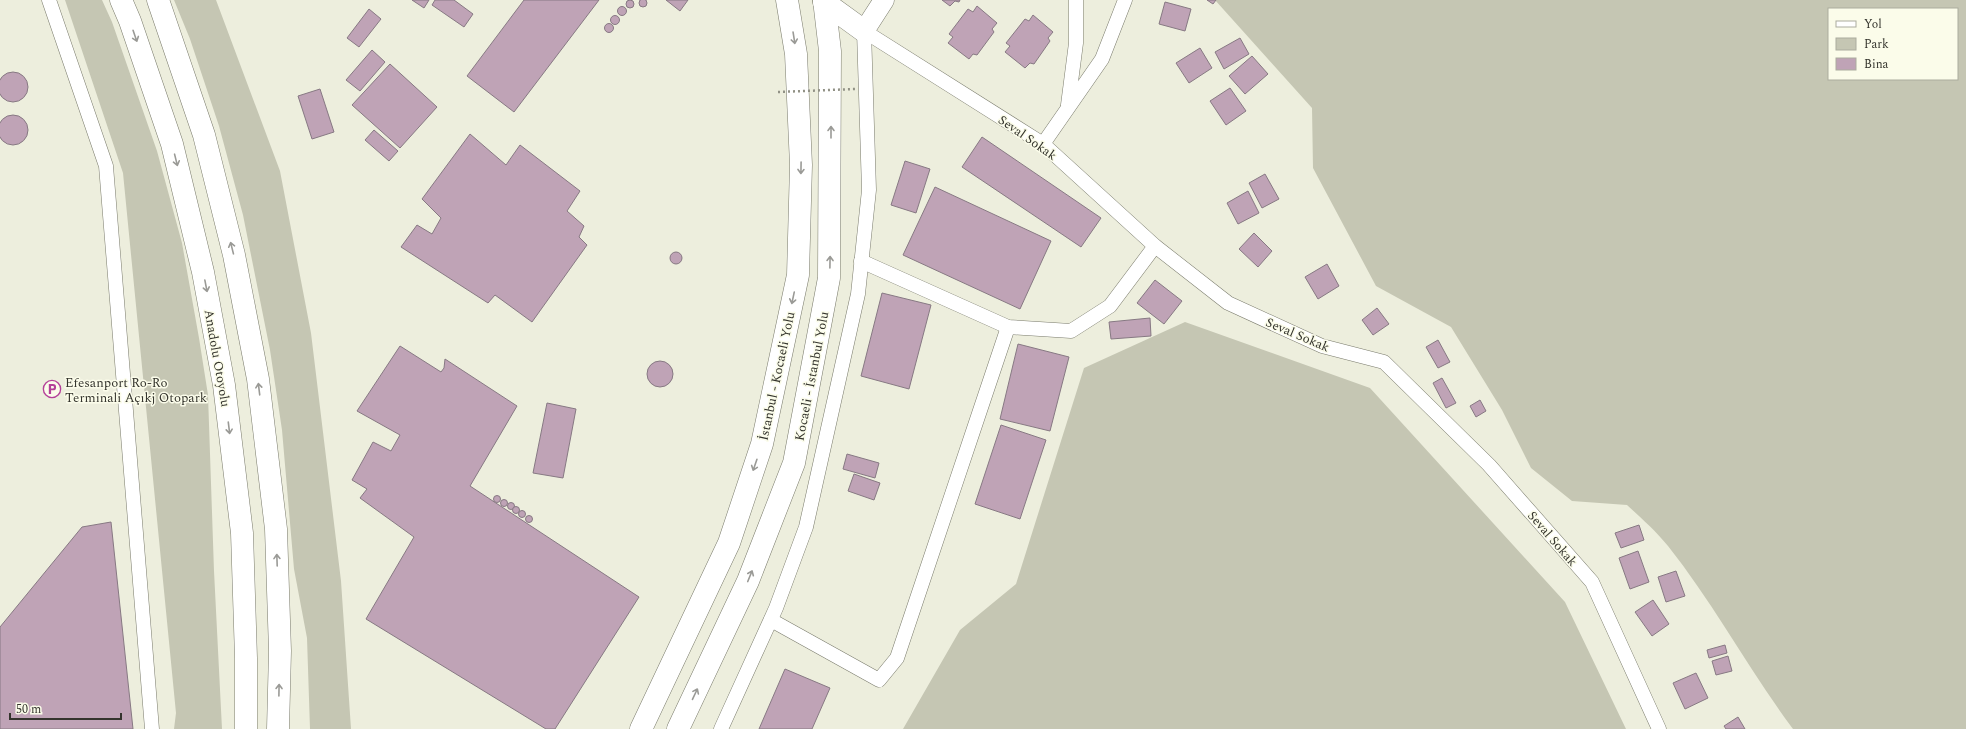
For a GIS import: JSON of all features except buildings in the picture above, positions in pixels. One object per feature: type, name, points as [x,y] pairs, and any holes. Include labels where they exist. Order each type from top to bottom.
[{"type":"highway","name":"Anadolu Otoyolu","points":[[121,0],[130,21],[172,144],[203,272],[224,385],[242,533],[246,658],[246,729]]},
{"type":"highway","points":[[158,0],[204,135],[234,256],[258,379],[276,529],[280,651],[278,729]]},
{"type":"highway","name":"İstanbul - Kocaeli Yolu","points":[[641,729],[729,543],[762,444],[798,275],[801,165],[796,54],[787,0]]},
{"type":"highway","points":[[824,1],[864,31]]},
{"type":"highway","name":"Kocaeli - İstanbul Yolu","points":[[678,729],[748,581],[794,463],[829,278],[830,51],[824,1]]},
{"type":"street","points":[[49,0],[106,166],[152,729]]},
{"type":"street","points":[[721,729],[771,620],[806,527],[858,294],[869,190],[864,31],[884,0]]},
{"type":"street","points":[[1068,109],[1076,43],[1076,0]]},
{"type":"street","points":[[1043,144],[1102,59],[1125,0]]},
{"type":"street","name":"Seval Sokak","points":[[864,31],[1043,144],[1155,246],[1228,303],[1322,346],[1384,362],[1489,465],[1592,582],[1659,729]]},
{"type":"street","points":[[861,261],[1008,327],[1071,331],[1110,306],[1155,246]]},
{"type":"street","points":[[771,620],[879,680],[897,658],[1008,327]]},
{"type":"path","points":[[778,92],[854,89]]},
{"type":"green space","points":[[65,0],[102,0],[112,22],[157,151],[182,243],[208,395],[214,571],[222,729],[174,729],[176,713],[123,173]]},
{"type":"green space","points":[[174,0],[216,0],[280,171],[311,333],[341,581],[351,729],[310,729],[307,638],[294,569],[282,430],[270,350],[243,215],[219,126],[190,39]]},
{"type":"green space","points":[[1215,0],[1966,0],[1966,729],[1793,729],[1761,684],[1685,568],[1668,546],[1648,525],[1627,505],[1572,501],[1531,468],[1502,410],[1451,327],[1376,286],[1313,168],[1312,108]]},
{"type":"green space","points":[[1185,322],[1370,388],[1565,602],[1626,729],[903,729],[960,630],[1016,584],[1084,368]]},
{"type":"place","name":"Efesanport Ro-Ro Terminali Açıkj Otopark","points":[[52,389]]}]
